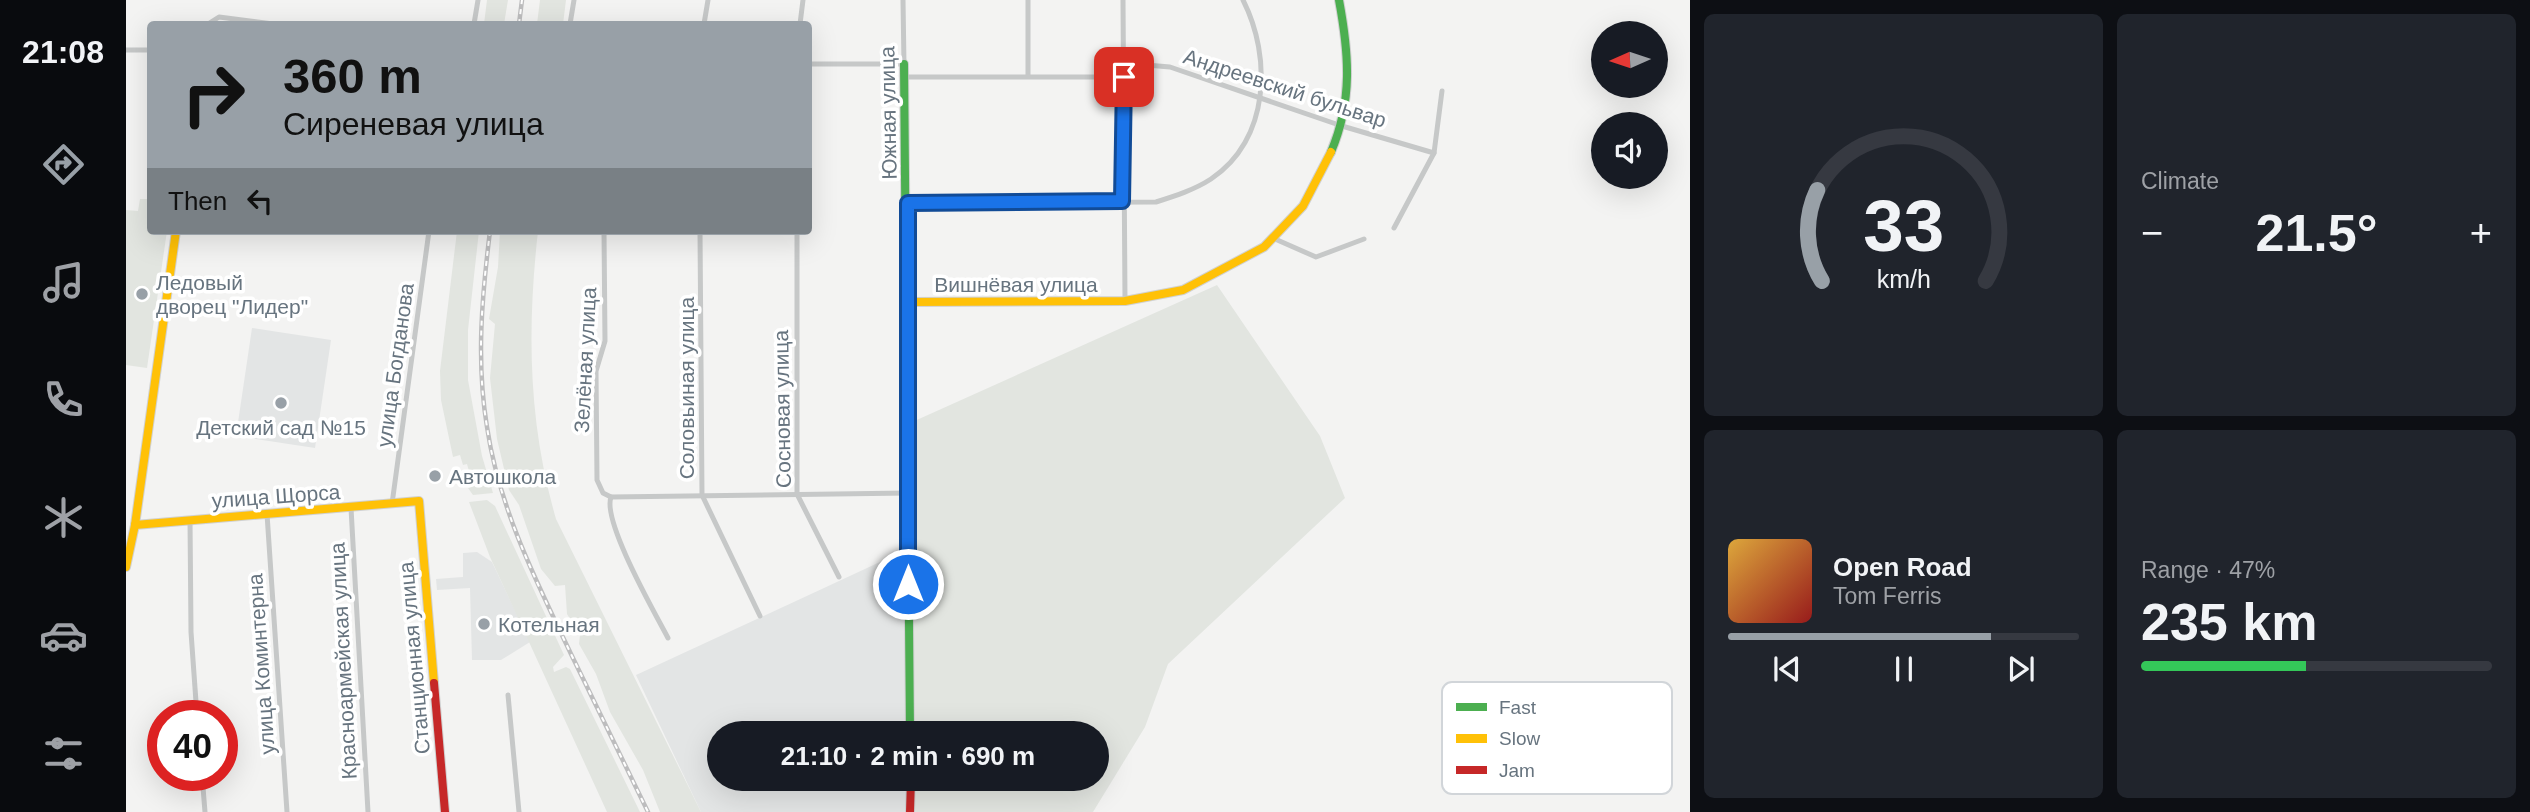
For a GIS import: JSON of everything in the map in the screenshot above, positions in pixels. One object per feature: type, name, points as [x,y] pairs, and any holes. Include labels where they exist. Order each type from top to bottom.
[{"type":"street","points":[[474,21],[478,0]]},
{"type":"street","points":[[570,21],[574,0]]},
{"type":"street","points":[[704,21],[708,0]]},
{"type":"street","points":[[800,21],[803,0]]},
{"type":"street","name":"Южная улица","points":[[903,0],[908,203],[907,560],[910,721]]},
{"type":"street","points":[[1028,0],[1028,76]]},
{"type":"street","points":[[1123,0],[1122,201],[1125,301]]},
{"type":"street","points":[[908,203],[1156,202],[1180,195],[1212,179],[1233,158],[1245,139],[1260,97],[1264,64],[1255,24],[1243,0]]},
{"type":"street","name":"Вишнёвая улица","points":[[908,302],[1125,301],[1183,290],[1223,271],[1275,239],[1303,206],[1323,172],[1342,126],[1349,90],[1347,41],[1339,0]]},
{"type":"street","points":[[213,21],[219,17],[250,21]]},
{"type":"street","points":[[126,50],[147,50]]},
{"type":"street","name":"Андреевский бульвар","points":[[1123,63],[1170,67],[1342,126],[1434,153]]},
{"type":"street","points":[[812,64],[904,64]]},
{"type":"street","points":[[905,77],[1124,77]]},
{"type":"street","points":[[1394,228],[1434,153],[1442,91]]},
{"type":"street","points":[[126,567],[135,525],[175,235]]},
{"type":"street","name":"улица Богданова","points":[[392,504],[428,235]]},
{"type":"street","name":"Зелёная улица","points":[[604,235],[605,341],[596,371],[597,480],[603,493],[611,497],[610,513],[616,531],[668,638]]},
{"type":"street","name":"Соловьиная улица","points":[[700,235],[702,495],[760,616]]},
{"type":"street","name":"Сосновая улица","points":[[797,235],[797,494],[839,577]]},
{"type":"street","points":[[1275,239],[1316,257],[1364,239]]},
{"type":"street","points":[[611,497],[908,493]]},
{"type":"street","name":"улица Щорса","points":[[135,525],[419,501]]},
{"type":"street","name":"Станционная улица","points":[[419,501],[445,812]]},
{"type":"street","name":"Красноармейская улица","points":[[351,508],[368,812]]},
{"type":"street","name":"улица Коминтерна","points":[[267,514],[287,812]]},
{"type":"street","points":[[190,520],[191,632],[196,700]]},
{"type":"street","points":[[508,695],[519,812]]},
{"type":"street","points":[[203,791],[205,812]]},
{"type":"street","points":[[911,791],[911,812]]},
{"type":"shaded area","points":[[487,0],[508,0],[504,21],[484,21]]},
{"type":"shaded area","points":[[540,0],[566,0],[563,21],[537,21]]},
{"type":"shaded area","name":"Ледовый дворец \"Лидер\"","points":[[140,199],[147,199],[147,235],[166,235],[147,368],[126,365],[126,210],[138,211]]},
{"type":"shaded area","points":[[457,235],[479,235],[468,330],[468,380],[482,456],[493,493],[473,495],[468,488],[473,486],[467,464],[463,465],[460,455],[453,457],[441,400],[440,371]]},
{"type":"shaded area","points":[[500,235],[538,235],[532,304],[532,376],[540,447],[556,519],[701,812],[660,812],[643,770],[610,712],[596,674],[579,644],[580,635],[567,614],[565,585],[555,586],[541,569],[519,505],[509,490],[497,439],[490,378],[495,324],[489,319],[498,267]]},
{"type":"shaded area","points":[[1217,285],[1320,436],[1345,498],[1168,664],[1145,727],[1109,786],[1109,721],[911,721],[913,549],[910,423]]},
{"type":"shaded area","name":"Детский сад №15","points":[[252,328],[331,340],[315,448],[236,436]]},
{"type":"shaded area","points":[[487,500],[495,506],[564,655],[553,667],[554,672],[566,667],[570,669],[640,812],[607,812],[490,557],[469,502]]},
{"type":"shaded area","points":[[908,549],[910,721],[707,721],[707,791],[911,791],[910,812],[701,812],[636,675]]},
{"type":"shaded area","points":[[477,552],[492,562],[530,642],[501,660],[472,660],[470,588],[437,590],[436,579],[463,577],[463,553]]},
{"type":"shaded area","points":[[911,791],[1106,791],[1093,812],[910,812]]},
{"type":"railway","points":[[519,21],[522,0]]},
{"type":"railway","points":[[490,235],[483,304],[482,378],[487,427],[500,486],[532,571],[648,812]]},
{"type":"traffic: fast","points":[[1331,152],[1343,114],[1347,77],[1339,0]]},
{"type":"traffic: fast","points":[[904,64],[910,721]]},
{"type":"traffic: slow","points":[[908,302],[1125,301],[1183,290],[1264,247],[1303,206],[1331,152]]},
{"type":"traffic: slow","points":[[126,567],[135,525],[175,235]]},
{"type":"traffic: slow","points":[[135,525],[419,501],[434,683]]},
{"type":"traffic: jam","points":[[434,683],[445,812]]},
{"type":"traffic: jam","points":[[910,812],[911,791]]},
{"type":"place","name":"Ледовый дворец \"Лидер\"","points":[[142,294]]},
{"type":"place","name":"Детский сад №15","points":[[281,403]]},
{"type":"place","name":"Автошкола","points":[[435,476]]},
{"type":"place","name":"Котельная","points":[[484,624]]},
{"type":"route","points":[[908,584],[908,203],[1122,201],[1124,77]]}]
